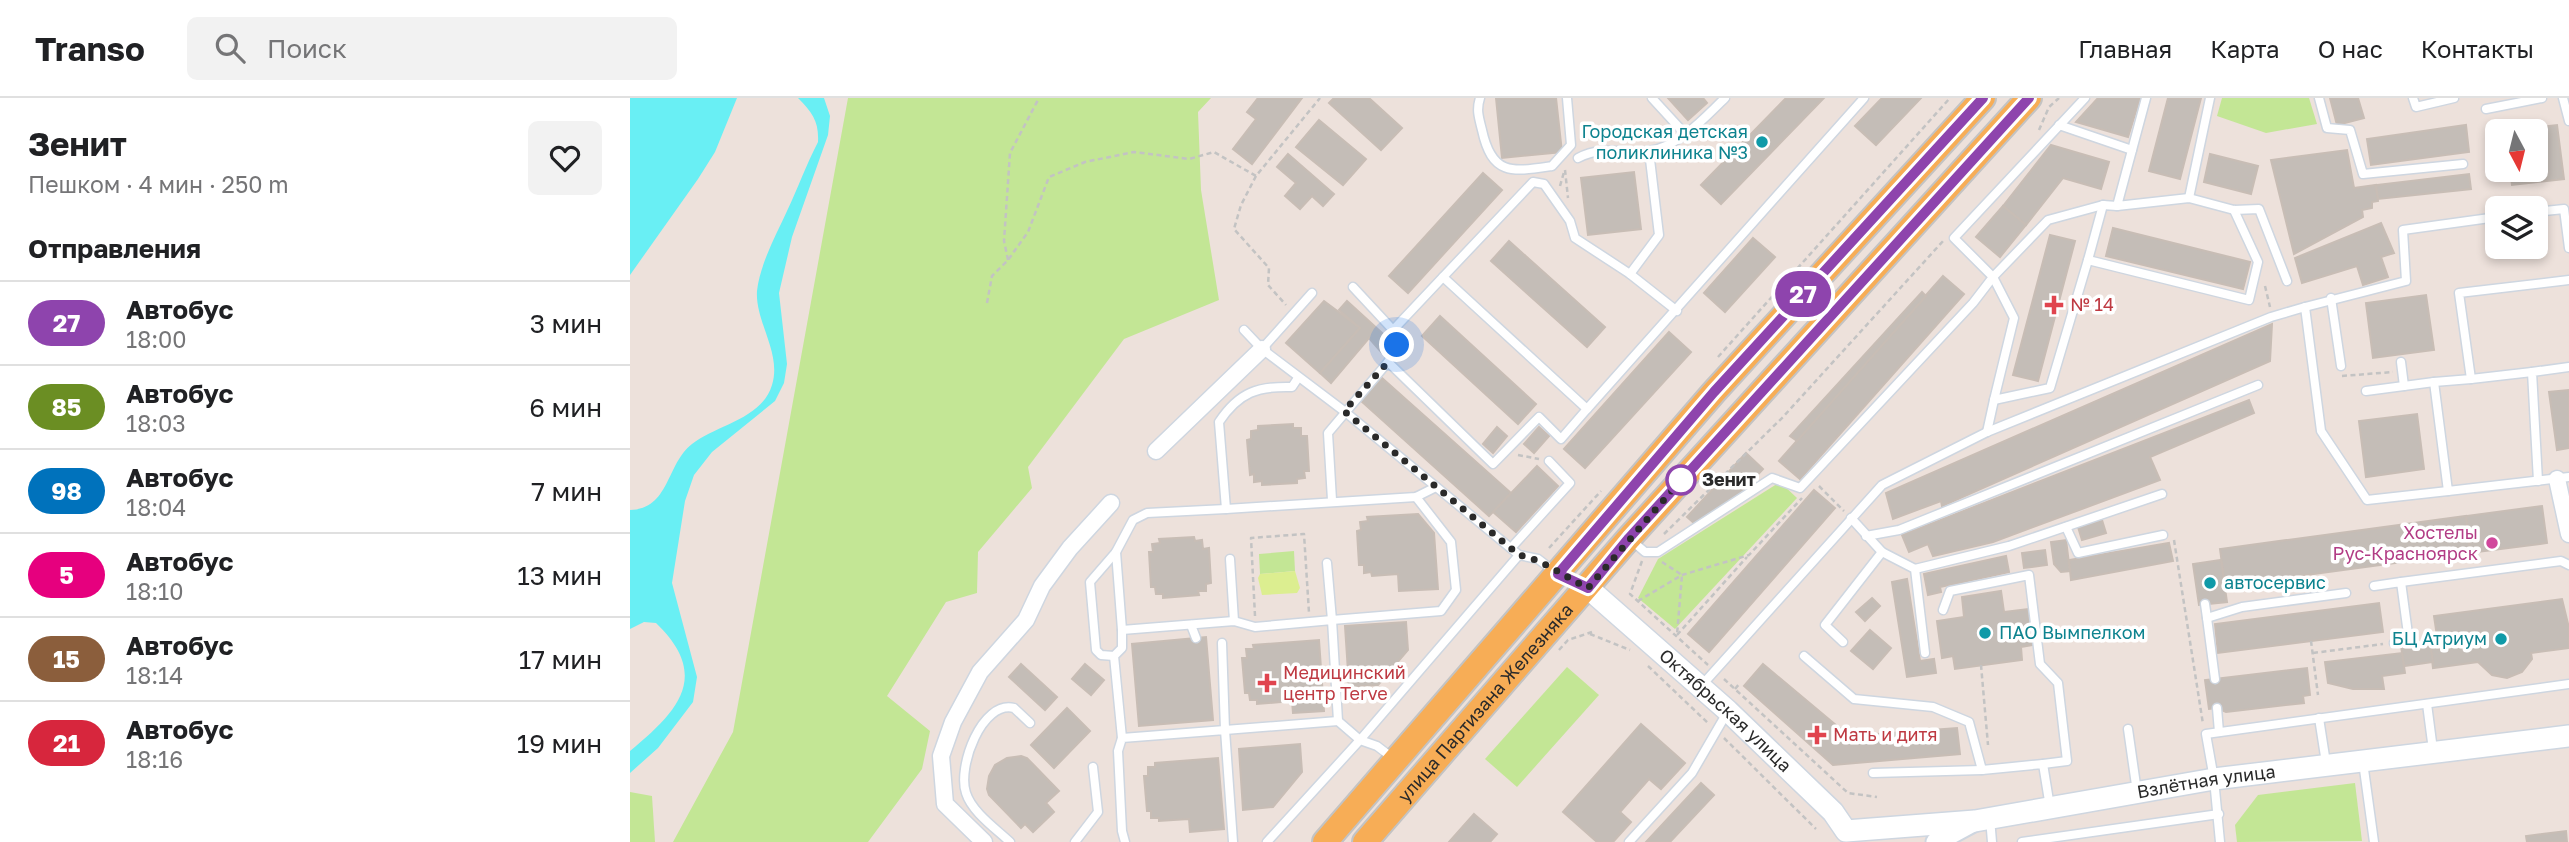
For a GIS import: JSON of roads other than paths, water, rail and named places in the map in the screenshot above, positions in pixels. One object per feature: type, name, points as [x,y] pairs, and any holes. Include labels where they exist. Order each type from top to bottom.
[{"type":"main road","name":"улица Партизана Железняка","points":[[1370,840],[1629,538],[2029,98]]},
{"type":"main road","name":"улица Партизана Железняка","points":[[1325,842],[1714,392],[1975,100]]},
{"type":"main road","points":[[1558,574],[1588,588]]},
{"type":"main road","name":"Октябрьская улица","points":[[1588,588],[1728,711],[1833,812],[1847,836]]},
{"type":"main road","name":"Взлётная улица","points":[[1847,836],[1983,820],[2214,779],[2569,736]]},
{"type":"street","points":[[1156,451],[1262,349]]},
{"type":"street","points":[[2563,478],[2569,534]]},
{"type":"street","points":[[984,842],[944,804],[941,756],[953,722],[980,672],[1026,620],[1042,586],[1063,557],[1111,503]]},
{"type":"street","points":[[1936,842],[1983,820]]},
{"type":"lane","points":[[1480,98],[1477,109],[1487,152],[1503,167],[1521,171],[1552,166],[1571,145],[1567,98]]},
{"type":"lane","points":[[1652,98],[1686,135]]},
{"type":"lane","points":[[1574,159],[1587,153],[1619,149],[1648,151],[1686,135],[1725,98]]},
{"type":"lane","points":[[1388,362],[1493,464],[1539,417],[1561,439],[1864,98]]},
{"type":"lane","points":[[1987,432],[2014,318],[1993,277],[1954,238],[2085,98]]},
{"type":"lane","points":[[2117,206],[2146,98]]},
{"type":"lane","points":[[2189,198],[2210,98]]},
{"type":"lane","points":[[2319,98],[2327,128],[2350,130],[2363,174],[2463,164]]},
{"type":"lane","points":[[2413,98],[2416,107],[2454,98]]},
{"type":"lane","points":[[2486,109],[2542,98]]},
{"type":"lane","points":[[2563,98],[2569,121]]},
{"type":"lane","points":[[2059,125],[2132,150]]},
{"type":"lane","points":[[1630,274],[1659,235],[1648,151]]},
{"type":"lane","points":[[1393,330],[1533,182],[1544,184],[1556,200],[1570,221],[1575,238],[1630,274],[1677,311]]},
{"type":"lane","points":[[1629,538],[1646,552],[1658,552],[1772,478],[1800,488],[2048,220],[2103,205],[2117,206],[2189,198],[2234,210],[2259,209],[2287,281]]},
{"type":"lane","points":[[1994,400],[2050,388],[2103,205]]},
{"type":"lane","points":[[2548,210],[2567,207],[2569,248]]},
{"type":"lane","points":[[2088,260],[2249,299],[2258,262],[2234,210]]},
{"type":"lane","points":[[1700,687],[1882,485],[1987,432],[2271,317],[2331,298],[2406,281],[2403,230],[2485,220]]},
{"type":"lane","points":[[1443,277],[1587,409]]},
{"type":"lane","points":[[2471,379],[2459,293],[2569,280]]},
{"type":"lane","points":[[1332,500],[1328,433],[1388,362],[1397,345],[1393,330],[1353,287]]},
{"type":"lane","points":[[1262,349],[1312,293]]},
{"type":"lane","points":[[2331,298],[2341,366]]},
{"type":"lane","points":[[2305,307],[2321,431],[2367,500],[2563,478]]},
{"type":"lane","points":[[1244,330],[1262,349],[1344,411],[1519,555],[1538,559],[1558,574]]},
{"type":"lane","points":[[2402,367],[2404,386]]},
{"type":"lane","points":[[2367,391],[2569,367]]},
{"type":"lane","points":[[2532,372],[2538,481]]},
{"type":"lane","points":[[1226,509],[1219,422],[1239,397],[1266,386],[1292,387],[1298,378]]},
{"type":"lane","points":[[2434,382],[2448,491]]},
{"type":"lane","points":[[1866,536],[1899,530],[2258,384]]},
{"type":"lane","points":[[1511,548],[1570,483],[1549,461]]},
{"type":"lane","points":[[1116,552],[1122,648],[1114,656],[1101,655],[1097,650],[1090,585],[1095,572],[1116,552],[1133,520],[1139,515],[1332,500],[1416,497],[1436,487]]},
{"type":"lane","points":[[1851,518],[1882,552],[1914,569],[2009,546],[2162,494]]},
{"type":"lane","points":[[1122,630],[1234,621],[1255,627],[1441,611],[1456,590],[1451,542],[1416,497]]},
{"type":"lane","points":[[2066,527],[2078,552],[2163,535]]},
{"type":"lane","points":[[1843,642],[1825,625],[1882,552]]},
{"type":"lane","points":[[1267,842],[1360,740],[1519,555]]},
{"type":"lane","points":[[1230,559],[1234,621]]},
{"type":"lane","points":[[2374,586],[2561,561],[2569,565]]},
{"type":"lane","points":[[1327,564],[1338,721]]},
{"type":"lane","points":[[1914,569],[1925,653]]},
{"type":"lane","points":[[1873,773],[1982,770],[2067,761],[2058,683],[2040,664],[2029,575],[1950,591],[1943,610]]},
{"type":"lane","points":[[2394,643],[2408,634],[2401,582]]},
{"type":"lane","points":[[2207,618],[2242,607],[2346,593]]},
{"type":"lane","points":[[2205,604],[2215,679]]},
{"type":"lane","points":[[1191,625],[1196,638]]},
{"type":"lane","points":[[1222,643],[1233,842]]},
{"type":"lane","points":[[1122,648],[1132,648]]},
{"type":"lane","points":[[1114,656],[1122,737],[1118,751],[1122,831],[1125,842]]},
{"type":"lane","points":[[1804,656],[1854,699],[1933,707],[1969,722],[1982,770]]},
{"type":"lane","points":[[2220,842],[2214,779],[2206,734],[2569,684]]},
{"type":"lane","points":[[2427,704],[2434,752]]},
{"type":"lane","points":[[1010,842],[971,804],[963,782],[967,750],[982,726],[1001,709],[1014,708],[1030,723]]},
{"type":"lane","points":[[2217,708],[2219,732]]},
{"type":"lane","points":[[1629,842],[1692,773],[1728,711]]},
{"type":"lane","points":[[2319,718],[2326,766]]},
{"type":"lane","points":[[1122,737],[1338,721],[1360,740],[1377,746],[1397,760]]},
{"type":"lane","points":[[2128,729],[2137,792]]},
{"type":"lane","points":[[2363,761],[2374,842]]},
{"type":"lane","points":[[2043,764],[2050,809]]},
{"type":"lane","points":[[1075,842],[1097,811],[1093,767]]},
{"type":"lane","points":[[2022,842],[2218,814]]},
{"type":"lane","points":[[1983,820],[1992,842]]},
{"type":"water","points":[[630,98],[737,98],[715,152],[630,275]]},
{"type":"water","points":[[798,98],[824,98],[830,116],[828,135],[792,237],[779,293],[787,364],[784,383],[775,401],[712,452],[694,475],[685,501],[672,583],[697,677],[693,702],[658,748],[630,773],[630,751],[674,708],[682,693],[685,677],[682,660],[673,642],[656,623],[644,622],[630,629],[630,510],[643,508],[653,502],[692,444],[749,414],[767,397],[772,385],[774,361],[757,303],[757,291],[769,250],[818,142],[814,118]]},
{"type":"place","name":"Городская детская поликлиника №3","points":[[1762,142]]},
{"type":"place","name":"№ 14","points":[[2054,305]]},
{"type":"place","name":"Зенит","points":[[1681,480]]},
{"type":"place","name":"Хостелы Рус-Красноярск","points":[[2492,543]]},
{"type":"place","name":"автосервис","points":[[2210,583]]},
{"type":"place","name":"ПАО Вымпелком","points":[[1985,633]]},
{"type":"place","name":"БЦ Атриум","points":[[2501,639]]},
{"type":"place","name":"Медицинский центр Terve","points":[[1267,683]]},
{"type":"place","name":"Мать и дитя","points":[[1817,735]]}]
